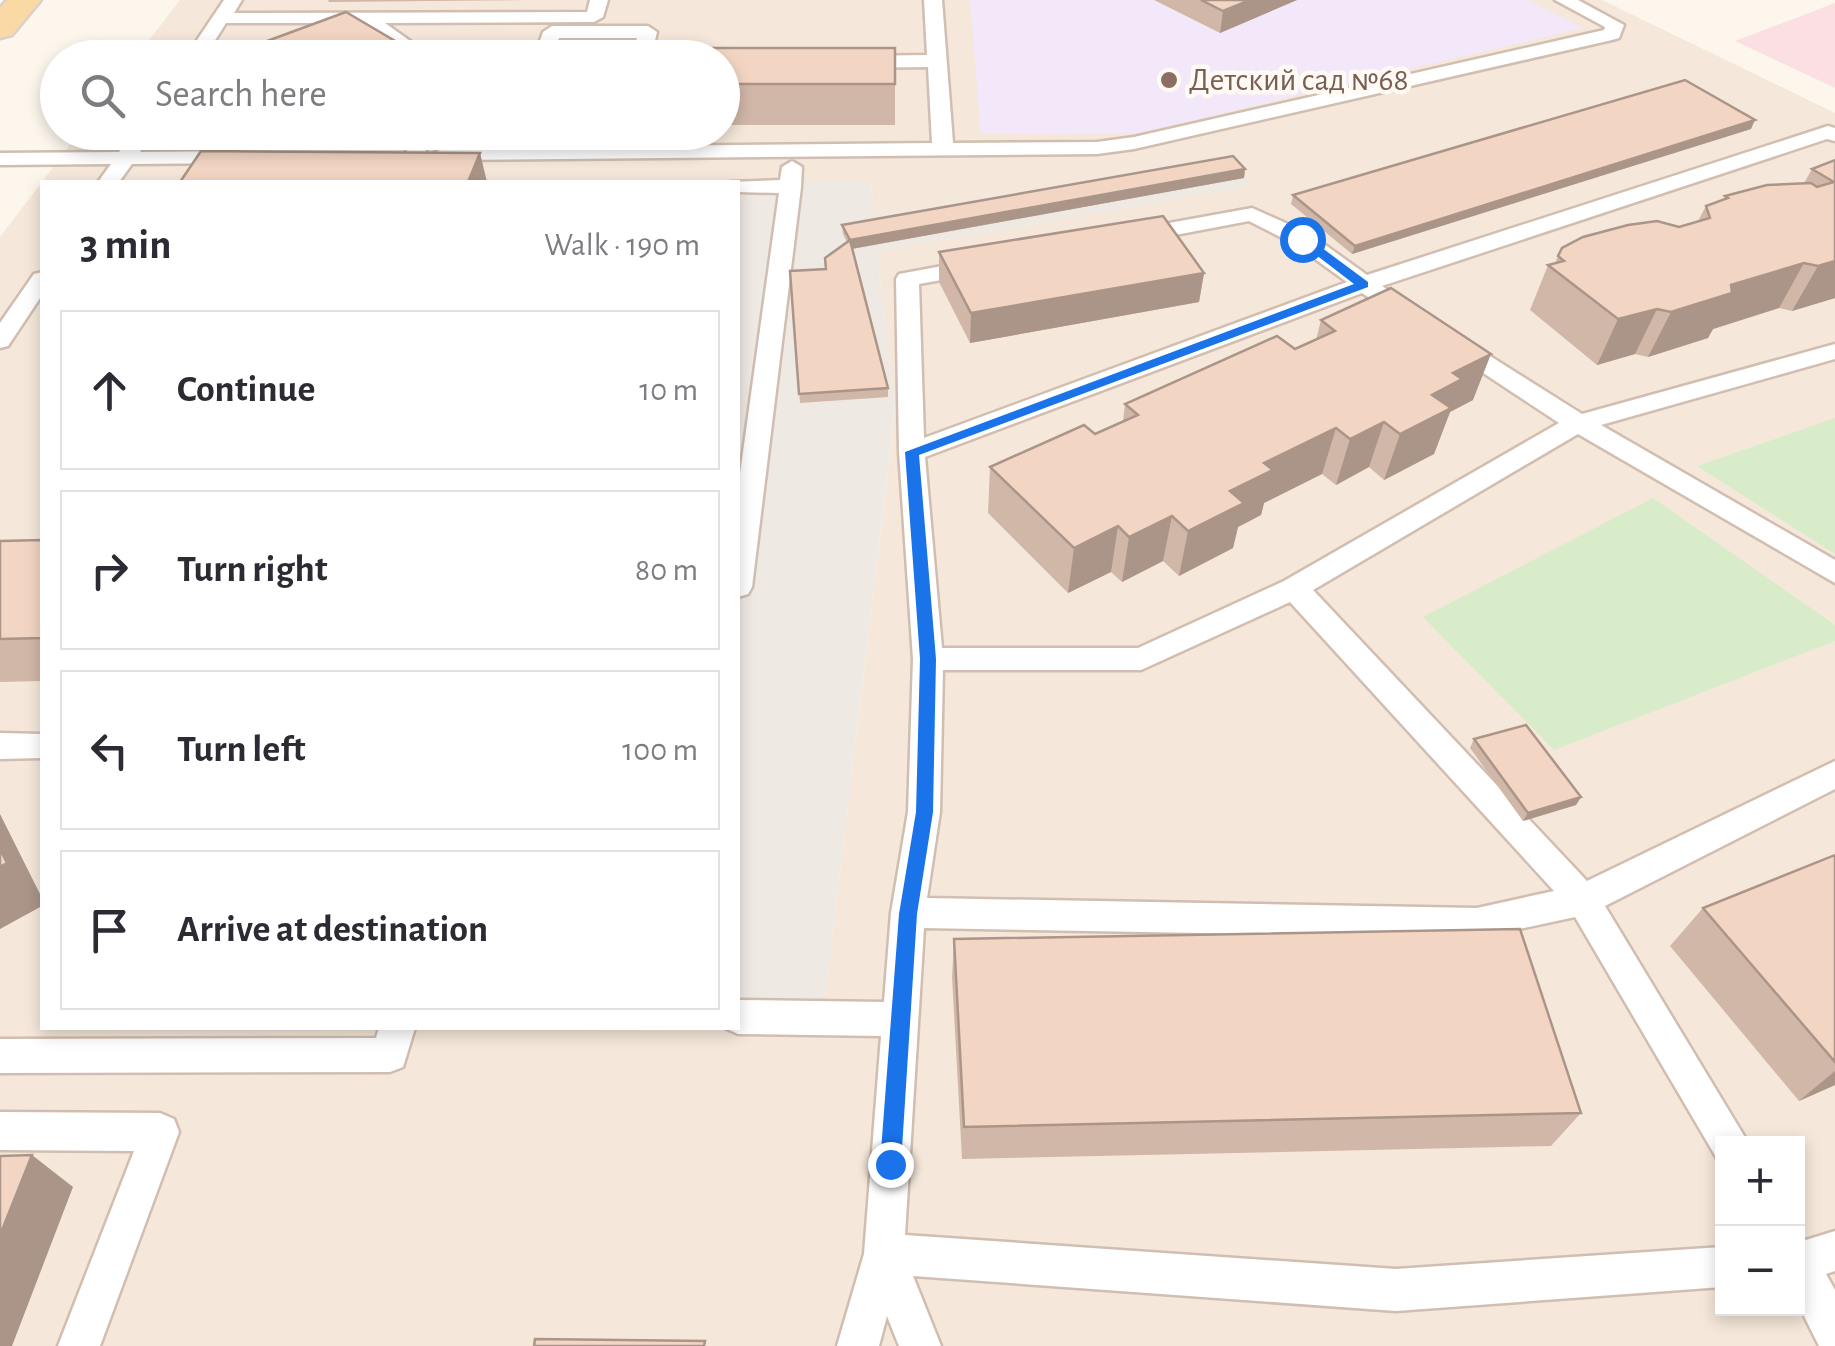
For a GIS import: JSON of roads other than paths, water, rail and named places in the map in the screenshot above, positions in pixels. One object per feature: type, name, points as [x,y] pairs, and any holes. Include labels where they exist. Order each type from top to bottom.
[{"type":"main road","points":[[0,28],[25,0]]},
{"type":"lane","points":[[206,40],[233,0]]},
{"type":"lane","points":[[221,18],[594,18],[599,0]]},
{"type":"lane","points":[[933,0],[943,148]]},
{"type":"lane","points":[[618,151],[1097,148],[1134,143],[1612,34],[1615,26],[1564,0]]},
{"type":"lane","points":[[365,18],[398,40]]},
{"type":"lane","points":[[549,40],[552,32],[648,32],[646,40]]},
{"type":"lane","points":[[840,62],[937,61]]},
{"type":"lane","points":[[912,452],[1364,284],[1828,132],[1835,135]]},
{"type":"lane","points":[[110,180],[131,150]]},
{"type":"lane","points":[[410,150],[406,155],[451,150]]},
{"type":"lane","points":[[740,571],[794,150]]},
{"type":"lane","points":[[0,159],[256,156]]},
{"type":"lane","points":[[740,186],[790,187]]},
{"type":"lane","points":[[1118,239],[1252,214],[1302,239],[1578,424],[1835,572]]},
{"type":"lane","points":[[858,1346],[884,1254],[908,914],[924,812],[928,659],[912,452],[907,280],[1003,261]]},
{"type":"lane","points":[[0,341],[40,283]]},
{"type":"lane","points":[[928,659],[1142,659],[1294,588],[1578,424],[1835,351]]},
{"type":"lane","points":[[1294,588],[1583,900],[1725,1136]]},
{"type":"lane","points":[[0,746],[40,746]]},
{"type":"lane","points":[[908,914],[1477,923],[1583,900],[1835,774]]},
{"type":"lane","points":[[740,1017],[900,1020]]},
{"type":"lane","points":[[0,1056],[102,1042],[390,1054],[396,1030]]},
{"type":"lane","points":[[0,1131],[160,1132],[79,1346]]},
{"type":"lane","points":[[884,1254],[1396,1290],[1715,1267]]},
{"type":"lane","points":[[884,1254],[920,1346]]},
{"type":"lane","points":[[1808,1258],[1835,1332]]},
{"type":"place","name":"Детский сад №68","points":[[1169,80]]}]
